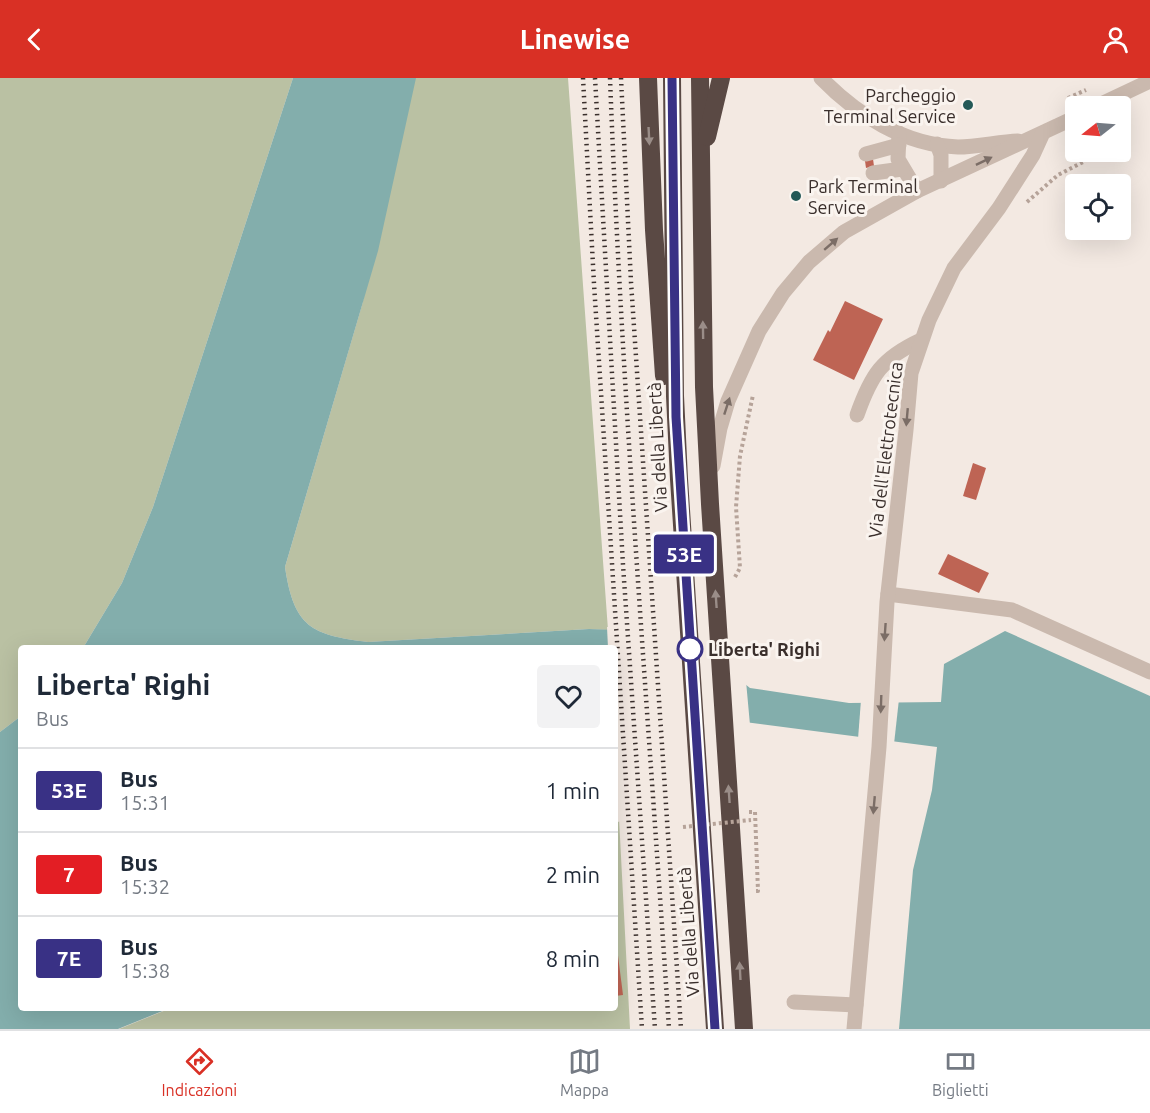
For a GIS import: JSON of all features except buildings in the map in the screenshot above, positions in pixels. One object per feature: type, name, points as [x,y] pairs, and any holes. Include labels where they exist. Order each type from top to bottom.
[{"type":"highway","points":[[648,78],[658,310],[684,560]]},
{"type":"highway","name":"Via della Libertà","points":[[672,78],[675,396],[715,1029]]},
{"type":"highway","points":[[700,78],[704,387],[744,1029]]},
{"type":"highway","points":[[701,165],[721,78]]},
{"type":"street","points":[[820,78],[840,99],[899,139],[959,147],[1027,140]]},
{"type":"street","points":[[1118,96],[1150,81]]},
{"type":"street","points":[[710,504],[714,454],[728,401],[759,331],[783,293],[809,262],[844,232],[917,191],[1065,122]]},
{"type":"street","name":"Via dell'Elettrotecnica","points":[[856,1005],[879,747],[888,594],[911,373],[921,340],[954,268],[999,208],[1033,154],[1043,133]]},
{"type":"street","points":[[866,154],[899,139]]},
{"type":"street","points":[[899,139],[898,159],[917,191]]},
{"type":"street","points":[[937,144],[941,155],[941,181]]},
{"type":"street","points":[[873,173],[902,169]]},
{"type":"street","points":[[857,415],[867,386],[880,367],[904,348],[921,340]]},
{"type":"street","points":[[888,594],[1012,610],[1150,672]]},
{"type":"street","points":[[794,1002],[856,1005],[854,1029]]},
{"type":"path","points":[[1021,209],[1058,175],[1083,162]]},
{"type":"path","points":[[731,586],[740,568],[736,507],[740,456],[755,384]]},
{"type":"path","points":[[746,812],[755,812],[758,891],[754,891]]},
{"type":"path","points":[[683,827],[751,820]]},
{"type":"green space","points":[[0,78],[293,78],[153,507],[122,583],[85,645],[18,645],[18,718],[0,732]]},
{"type":"green space","points":[[415,78],[568,78],[608,630],[589,629],[368,642],[332,636],[319,631],[308,624],[294,603],[285,567],[362,305]]},
{"type":"green space","points":[[618,818],[630,1029],[119,1029],[164,1011],[618,1011]]},
{"type":"water","points":[[293,78],[416,78],[378,251],[285,567],[294,603],[300,615],[319,631],[332,636],[368,642],[589,629],[679,632],[750,688],[849,703],[941,702],[944,664],[1005,631],[1150,696],[1150,1029],[899,1029],[913,870],[932,790],[937,747],[737,721],[652,806],[618,819],[618,645],[85,645],[122,583],[153,507]]},
{"type":"water","points":[[18,718],[18,1011],[163,1011],[118,1029],[0,1029],[0,732]]},
{"type":"pier","points":[[607,627],[680,630],[746,681],[750,725],[738,724],[722,733],[691,784],[674,798],[618,822],[618,645],[608,645]]},
{"type":"pier","points":[[899,699],[894,744],[858,739],[861,700]]},
{"type":"railway","points":[[583,78],[617,645]]},
{"type":"railway","points":[[595,78],[623,565],[655,1029]]},
{"type":"railway","points":[[610,78],[628,435],[669,1029]]},
{"type":"railway","points":[[621,78],[631,282],[681,1029]]},
{"type":"railway","points":[[618,656],[642,1029]]},
{"type":"bus line","name":"53E","points":[[672,78],[675,396],[715,1029]]},
{"type":"place","name":"Parcheggio Terminal Service","points":[[968,105]]},
{"type":"place","name":"Park Terminal Service","points":[[796,196]]},
{"type":"place","name":"Liberta' Righi","points":[[690,649]]}]
